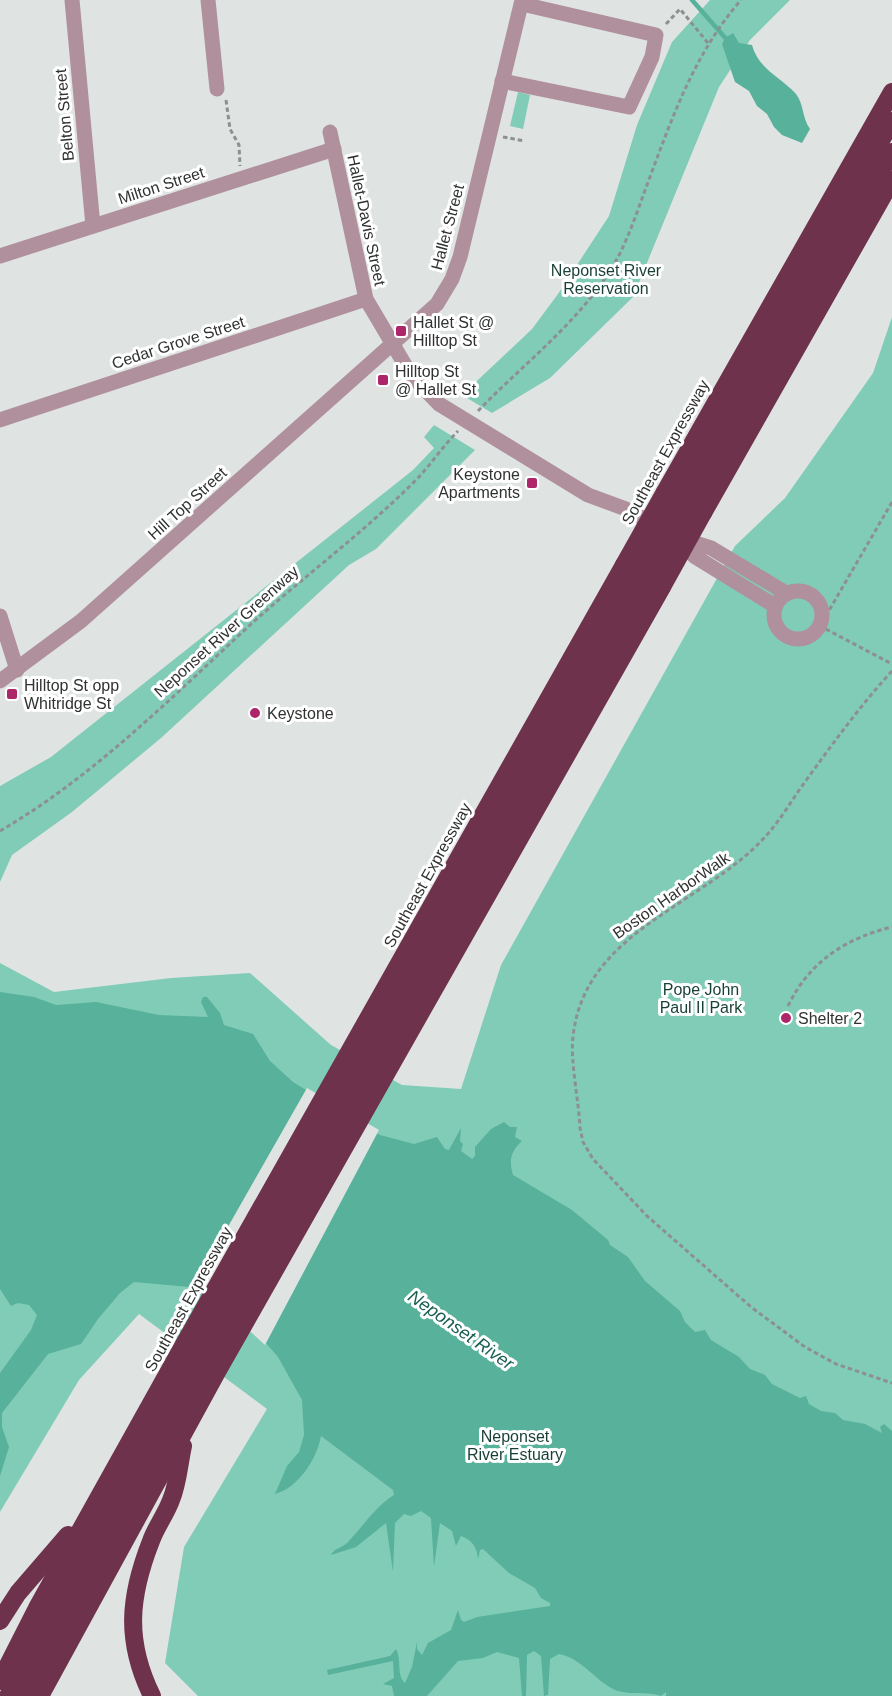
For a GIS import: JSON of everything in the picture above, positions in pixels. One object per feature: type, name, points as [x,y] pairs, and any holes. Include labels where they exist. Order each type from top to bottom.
[{"type":"highway","name":"Southeast Expressway","points":[[0,1681],[95,1504],[200,1360],[684,503],[892,92]]},
{"type":"highway","points":[[684,503],[892,121]]},
{"type":"highway","points":[[684,503],[892,152]]},
{"type":"highway","name":"Southeast Expressway","points":[[40,1696],[86,1608],[187,1427],[200,1360],[684,503],[892,180]]},
{"type":"highway","points":[[8,1696],[49,1615],[200,1360]]},
{"type":"highway","points":[[25,1696],[200,1360]]},
{"type":"highway","points":[[152,1696],[135,1648],[132,1608],[136,1586],[151,1540],[172,1500],[187,1427]]},
{"type":"highway","points":[[0,1621],[18,1593],[95,1504]]},
{"type":"street","name":"Belton Street","points":[[72,0],[93,226]]},
{"type":"street","points":[[208,0],[217,89]]},
{"type":"street","points":[[502,81],[629,107],[652,57],[656,35],[522,2]]},
{"type":"street","name":"Hallet Street","points":[[392,345],[437,304],[452,279],[522,2]]},
{"type":"street","name":"Hallet-Davis Street","points":[[330,132],[366,299],[392,345]]},
{"type":"street","name":"Milton Street","points":[[0,256],[334,149]]},
{"type":"street","name":"Cedar Grove Street","points":[[0,420],[366,299]]},
{"type":"street","points":[[392,345],[416,382],[445,408],[588,495],[626,509],[679,538],[711,548],[786,593]]},
{"type":"street","name":"Hill Top Street","points":[[0,681],[81,621],[392,345]]},
{"type":"street","points":[[679,538],[702,561],[775,606]]},
{"type":"street","points":[[802,590],[816,597],[823,611],[820,626],[806,638],[787,636],[777,627],[774,620],[775,606],[786,593],[802,590]]},
{"type":"street","points":[[0,616],[17,670]]},
{"type":"path","points":[[480,408],[572,317],[612,267],[627,237],[678,103],[708,43],[741,0]]},
{"type":"path","points":[[656,35],[680,9],[708,43]]},
{"type":"path","points":[[217,89],[225,88],[230,129],[238,145],[243,177]]},
{"type":"path","points":[[489,134],[525,141]]},
{"type":"path","name":"Neponset River Greenway","points":[[0,831],[54,795],[118,747],[280,597],[399,496],[428,468],[455,434]]},
{"type":"path","points":[[892,502],[820,626],[892,664]]},
{"type":"path","name":"Boston HarborWalk","points":[[892,671],[867,698],[767,835],[712,882],[623,941],[597,972],[583,996],[572,1041],[580,1128],[583,1142],[593,1159],[647,1216],[751,1307],[805,1347],[836,1364],[892,1383]]},
{"type":"path","points":[[788,1006],[815,967],[829,954],[856,937],[892,927]]},
{"type":"green space","name":"Neponset River Reservation","points":[[710,0],[790,0],[750,40],[719,87],[633,297],[550,378],[492,413],[462,395],[532,329],[609,216],[637,125],[672,42]]},
{"type":"green space","points":[[518,92],[530,95],[523,129],[510,126]]},
{"type":"green space","name":"Neponset River Estuary","points":[[892,317],[892,1696],[198,1696],[165,1663],[184,1547],[267,1409],[139,1314],[79,1380],[0,1512],[0,963],[54,992],[171,978],[250,973],[331,1045],[402,1085],[461,1089],[501,965],[735,546],[785,498],[873,373]]},
{"type":"green space","points":[[434,425],[475,450],[376,549],[349,565],[161,738],[72,812],[12,855],[0,882],[0,786],[51,757],[413,470],[434,448],[424,437]]},
{"type":"water","points":[[733,33],[739,43],[752,45],[755,54],[765,67],[799,98],[810,129],[802,143],[782,135],[774,127],[767,114],[757,106],[749,91],[735,82],[722,44],[725,38]]},
{"type":"water","name":"Neponset River Estuary","points":[[0,992],[34,997],[56,1005],[96,1002],[159,1015],[208,1017],[201,1002],[203,997],[207,997],[220,1013],[224,1025],[253,1034],[270,1061],[293,1082],[380,1135],[414,1144],[437,1137],[445,1149],[449,1150],[461,1128],[460,1141],[463,1144],[461,1151],[472,1159],[475,1156],[475,1147],[491,1129],[504,1122],[510,1127],[517,1127],[515,1137],[522,1141],[512,1157],[513,1175],[572,1210],[608,1240],[610,1245],[628,1257],[645,1281],[680,1311],[685,1322],[695,1332],[705,1330],[711,1340],[739,1357],[750,1369],[765,1375],[772,1384],[800,1398],[806,1396],[809,1404],[821,1411],[835,1413],[843,1420],[865,1424],[882,1433],[880,1427],[884,1424],[892,1431],[892,1696],[666,1696],[666,1692],[661,1696],[624,1692],[606,1685],[581,1664],[559,1654],[550,1659],[548,1695],[544,1696],[541,1656],[534,1651],[527,1655],[526,1696],[522,1696],[519,1658],[497,1652],[483,1658],[458,1661],[427,1696],[394,1696],[392,1686],[383,1684],[394,1678],[393,1661],[328,1675],[327,1670],[390,1656],[396,1649],[402,1680],[405,1683],[412,1667],[417,1642],[417,1649],[422,1655],[428,1643],[451,1630],[458,1610],[464,1622],[477,1617],[550,1606],[550,1603],[541,1598],[535,1588],[509,1573],[483,1549],[480,1550],[478,1559],[471,1542],[461,1536],[456,1546],[452,1531],[440,1523],[434,1567],[431,1518],[421,1511],[411,1516],[404,1514],[395,1523],[393,1572],[386,1523],[356,1547],[331,1555],[347,1543],[376,1510],[394,1495],[393,1490],[321,1436],[311,1463],[299,1479],[275,1494],[287,1466],[299,1452],[304,1435],[302,1400],[278,1357],[258,1334],[201,1288],[134,1282],[120,1293],[81,1344],[48,1354],[2,1413],[2,1427],[9,1447],[0,1476],[0,1373],[31,1330],[37,1315],[29,1305],[18,1303],[11,1306],[0,1289]]},
{"type":"pier","points":[[307,1088],[379,1130],[265,1345],[209,1294],[192,1290]]},
{"type":"waterway","points":[[692,0],[728,41]]},
{"type":"place","name":"Hallet St @ Hilltop St","points":[[401,331]]},
{"type":"place","name":"Hilltop St @ Hallet St","points":[[383,380]]},
{"type":"place","name":"Keystone Apartments","points":[[532,483]]},
{"type":"place","name":"Hilltop St opp Whitridge St","points":[[12,694]]},
{"type":"place","name":"Keystone","points":[[255,713]]},
{"type":"place","name":"Shelter 2","points":[[786,1018]]},
{"type":"park label","name":"Pope John Paul II Park","points":[[701,998]]},
{"type":"water label","name":"Neponset River","points":[[461,1330]]}]
